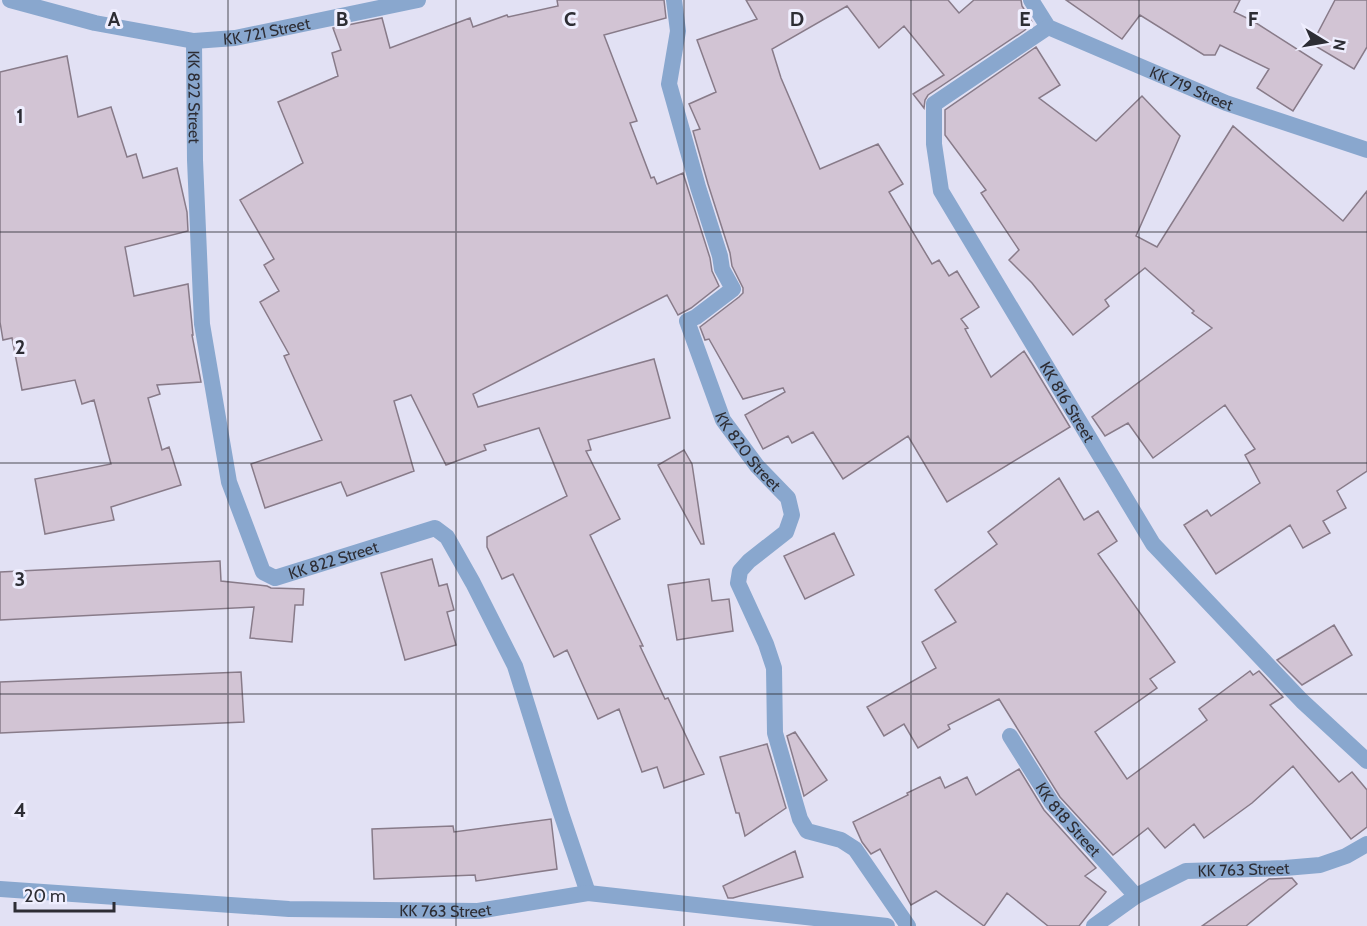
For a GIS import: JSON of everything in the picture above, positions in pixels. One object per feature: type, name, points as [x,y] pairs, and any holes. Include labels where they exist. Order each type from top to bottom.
[{"type":"street","name":"KK 721 Street","points":[[10,0],[95,22],[194,41],[235,38],[418,0]]},
{"type":"street","name":"KK 820 Street","points":[[674,0],[678,31],[669,84],[722,269],[733,289],[696,317],[687,321],[723,420],[757,466],[788,498],[792,516],[786,532],[749,561],[740,571],[738,583],[766,644],[774,668],[775,732],[800,819],[807,831],[841,840],[855,849],[908,926]]},
{"type":"street","points":[[1031,0],[1048,27]]},
{"type":"street","name":"KK 719 Street","points":[[1048,27],[1226,103],[1367,150]]},
{"type":"street","name":"KK 816 Street","points":[[1048,27],[934,104],[934,144],[941,191],[1153,544],[1302,701],[1367,760]]},
{"type":"street","name":"KK 822 Street","points":[[194,41],[195,160],[202,324],[229,482],[263,572],[275,578],[435,528],[447,537],[516,666],[588,893]]},
{"type":"street","name":"KK 818 Street","points":[[1010,736],[1052,803],[1136,896]]},
{"type":"street","name":"KK 763 Street","points":[[1094,926],[1136,896],[1186,871],[1320,865],[1346,856],[1367,844]]},
{"type":"street","name":"KK 763 Street","points":[[0,888],[289,909],[478,911],[588,893],[822,922],[887,926]]},
{"type":"building","points":[[557,0],[664,0],[666,18],[604,35],[637,121],[630,123],[651,178],[654,177],[657,184],[683,173],[712,271],[719,286],[678,315],[667,295],[473,394],[478,407],[654,359],[670,418],[588,440],[591,450],[586,451],[620,519],[590,535],[643,646],[640,646],[665,699],[668,698],[704,774],[664,788],[657,767],[642,772],[619,709],[598,719],[567,650],[554,657],[513,574],[502,579],[487,547],[487,537],[567,496],[539,428],[484,445],[486,450],[446,465],[411,395],[394,401],[414,471],[347,496],[341,482],[265,508],[251,464],[322,440],[284,356],[289,354],[260,302],[279,291],[264,265],[274,259],[240,200],[303,163],[278,102],[338,76],[332,53],[341,50],[333,28],[382,18],[390,48],[470,18],[473,27],[507,15],[508,17],[558,6]]},
{"type":"building","points":[[746,0],[948,0],[959,13],[974,0],[1021,0],[1032,22],[1025,30],[928,95],[924,108],[913,94],[944,75],[904,26],[879,48],[847,6],[772,49],[781,78],[820,169],[878,144],[903,184],[889,192],[932,264],[939,260],[949,276],[957,271],[979,307],[961,319],[968,328],[965,329],[991,377],[1024,351],[1070,427],[947,502],[908,436],[843,479],[813,432],[792,443],[788,436],[763,449],[745,415],[785,392],[783,388],[743,399],[709,339],[705,340],[700,327],[739,297],[743,293],[743,288],[732,266],[693,131],[700,129],[689,104],[716,92],[697,40],[757,19]]},
{"type":"building","points":[[1066,0],[1240,0],[1234,12],[1253,21],[1322,65],[1293,111],[1257,88],[1269,69],[1220,45],[1215,55],[1204,55],[1140,15],[1122,39]]},
{"type":"building","points":[[1335,0],[1367,0],[1367,47],[1354,69],[1312,44]]},
{"type":"building","points":[[1036,47],[1060,85],[1039,98],[1096,141],[1142,96],[1180,136],[1136,236],[1157,247],[1233,126],[1343,221],[1367,191],[1367,471],[1337,491],[1346,508],[1323,521],[1330,533],[1303,548],[1290,525],[1216,574],[1184,525],[1207,510],[1211,516],[1260,483],[1245,455],[1255,449],[1225,405],[1153,458],[1128,423],[1105,436],[1092,417],[1212,328],[1192,313],[1194,311],[1145,268],[1105,300],[1109,306],[1073,335],[1032,283],[1009,260],[1019,250],[981,193],[986,190],[945,135],[945,110]]},
{"type":"building","points":[[67,56],[78,117],[111,107],[127,157],[136,154],[143,178],[177,168],[187,212],[188,231],[125,247],[134,296],[188,284],[192,335],[201,382],[157,385],[160,394],[148,398],[162,450],[169,447],[181,485],[111,507],[114,520],[45,534],[35,479],[111,464],[94,400],[82,404],[75,380],[22,390],[12,338],[3,340],[0,322],[0,72]]},
{"type":"building","points":[[684,450],[692,464],[704,544],[701,544],[658,465]]},
{"type":"building","points":[[1059,478],[1084,520],[1098,511],[1117,541],[1098,554],[1175,662],[1150,679],[1157,688],[1095,732],[1127,779],[1207,720],[1199,709],[1250,671],[1253,675],[1259,671],[1283,697],[1270,705],[1339,782],[1352,772],[1367,790],[1367,827],[1351,839],[1293,766],[1252,803],[1204,838],[1194,824],[1165,848],[1148,828],[1113,855],[1060,797],[999,699],[948,725],[950,729],[918,748],[904,724],[884,736],[867,707],[936,668],[922,642],[956,622],[935,590],[997,544],[988,532]]},
{"type":"building","points":[[834,533],[854,575],[805,599],[784,556]]},
{"type":"building","points":[[432,559],[439,586],[447,584],[454,610],[447,612],[456,645],[405,660],[381,573]]},
{"type":"building","points":[[220,561],[221,581],[271,588],[304,589],[303,605],[295,605],[292,642],[250,638],[254,607],[0,620],[0,572]]},
{"type":"building","points":[[709,579],[712,601],[729,599],[733,631],[677,640],[668,585]]},
{"type":"building","points":[[1334,625],[1352,655],[1302,685],[1277,660]]},
{"type":"building","points":[[241,672],[244,722],[0,733],[0,682]]},
{"type":"building","points":[[795,732],[827,780],[804,796],[787,736]]},
{"type":"building","points":[[767,744],[786,808],[745,836],[720,757]]},
{"type":"building","points":[[1019,769],[1044,810],[1096,868],[1085,876],[1106,892],[1079,926],[1048,926],[1007,893],[984,926],[936,891],[911,905],[880,849],[871,854],[862,842],[853,822],[940,777],[945,788],[967,777],[976,795]]},
{"type":"building","points":[[551,819],[557,869],[476,881],[475,875],[374,879],[372,829],[453,826],[454,832]]},
{"type":"building","points":[[795,851],[803,877],[728,898],[723,886]]},
{"type":"building","points":[[1292,878],[1297,884],[1246,926],[1202,926],[1269,879]]}]
